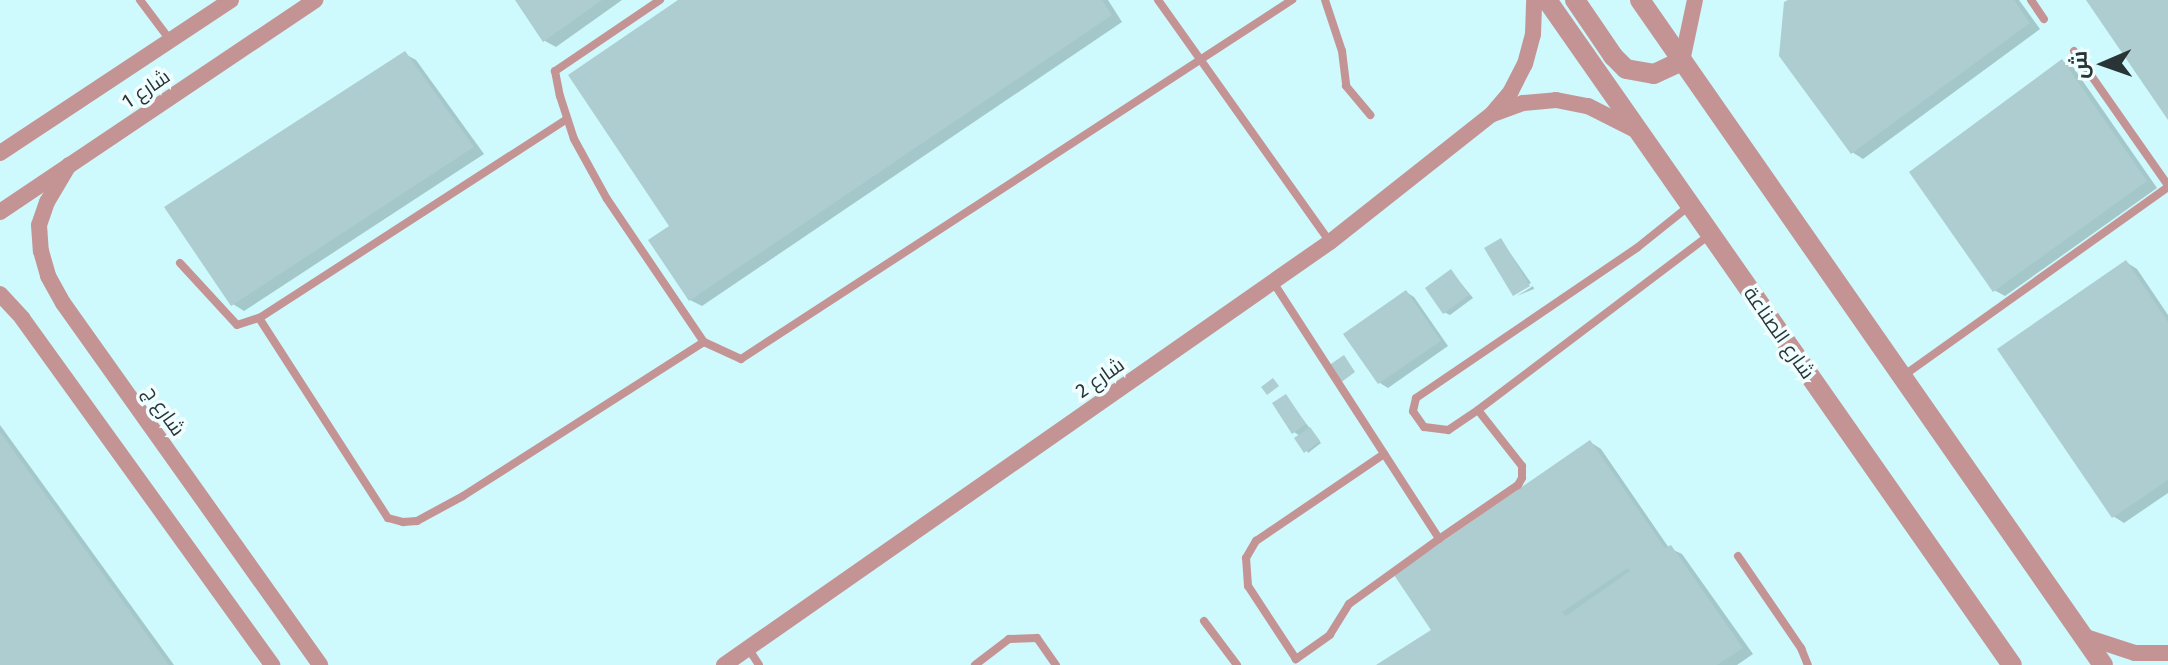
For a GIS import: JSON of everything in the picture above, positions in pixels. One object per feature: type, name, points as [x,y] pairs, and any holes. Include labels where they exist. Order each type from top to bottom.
[{"type":"street","name":"شارع 1","points":[[0,153],[231,0]]},
{"type":"street","name":"شارع 1","points":[[0,212],[315,0]]},
{"type":"street","name":"شارع 2","points":[[724,665],[1330,242],[1492,114],[1511,91],[1525,64],[1533,34],[1534,0]]},
{"type":"street","name":"شارع الصناعة","points":[[1547,0],[2012,665]]},
{"type":"street","points":[[1575,0],[1613,56],[1626,69],[1654,74],[1682,61]]},
{"type":"street","points":[[1640,0],[2103,665]]},
{"type":"street","points":[[1682,61],[1695,0]]},
{"type":"street","name":"شارع 2","points":[[1492,114],[1523,103],[1556,100],[1588,106],[1639,132]]},
{"type":"street","name":"شارع ج","points":[[69,165],[47,202],[39,225],[41,251],[48,276],[63,303],[320,665]]},
{"type":"street","points":[[0,294],[22,318],[272,665]]},
{"type":"street","points":[[2083,636],[2135,653],[2168,653]]},
{"type":"lane","points":[[140,0],[170,40]]},
{"type":"lane","points":[[660,0],[555,71],[574,139],[607,199],[704,342],[741,359],[1203,61],[1292,0]]},
{"type":"lane","points":[[1158,0],[1330,242]]},
{"type":"lane","points":[[1325,0],[1342,51],[1346,86],[1370,115]]},
{"type":"lane","points":[[2031,0],[2044,19]]},
{"type":"lane","points":[[1902,377],[2168,186],[2074,51]]},
{"type":"lane","points":[[180,263],[237,325],[259,318],[567,119]]},
{"type":"lane","points":[[1690,206],[1638,247],[1416,398],[1413,411],[1424,427],[1448,430],[1478,410],[1711,234]]},
{"type":"lane","points":[[1273,282],[1439,539]]},
{"type":"lane","points":[[259,318],[388,518],[403,522],[417,521],[463,496],[704,342]]},
{"type":"lane","points":[[1384,454],[1256,541],[1246,558],[1248,586],[1296,663],[1330,635],[1349,604],[1518,485],[1522,478],[1522,466],[1478,410]]},
{"type":"lane","points":[[1738,556],[1801,648],[1808,665]]},
{"type":"lane","points":[[1204,621],[1237,665]]},
{"type":"lane","points":[[975,665],[1009,639],[1037,638],[1056,665]]},
{"type":"lane","points":[[747,648],[759,665]]},
{"type":"shaded area","points":[[0,0],[2168,0],[2168,665],[0,665]]},
{"type":"building","points":[[515,0],[602,0],[543,42]]},
{"type":"building","points":[[678,0],[1102,0],[1112,15],[689,301],[648,240],[669,226],[568,75]]},
{"type":"building","points":[[2014,0],[2030,23],[1851,154],[1779,56],[1784,2]]},
{"type":"building","points":[[2086,0],[2168,0],[2168,120]]},
{"type":"building","points":[[405,51],[474,147],[231,306],[164,207]]},
{"type":"building","points":[[2062,59],[2147,181],[1993,292],[1909,172]]},
{"type":"building","points":[[1501,238],[1530,286],[1513,296],[1484,248]]},
{"type":"building","points":[[2126,260],[2168,322],[2168,480],[2112,518],[1997,349]]},
{"type":"building","points":[[1451,269],[1469,295],[1443,314],[1425,288]]},
{"type":"building","points":[[1406,290],[1441,341],[1378,384],[1343,334]]},
{"type":"building","points":[[1344,355],[1355,372],[1340,383],[1328,366]]},
{"type":"building","points":[[1273,378],[1279,386],[1267,395],[1261,387]]},
{"type":"building","points":[[1286,394],[1306,424],[1292,434],[1272,403]]},
{"type":"building","points":[[1310,427],[1320,441],[1304,453],[1294,438]]},
{"type":"building","points":[[0,432],[169,665],[0,665]]},
{"type":"building","points":[[1590,440],[1665,548],[1671,545],[1743,648],[1717,665],[1376,665],[1431,630],[1394,575]],"holes":[[[1628,568],[1630,571],[1566,616],[1562,612]]]}]
